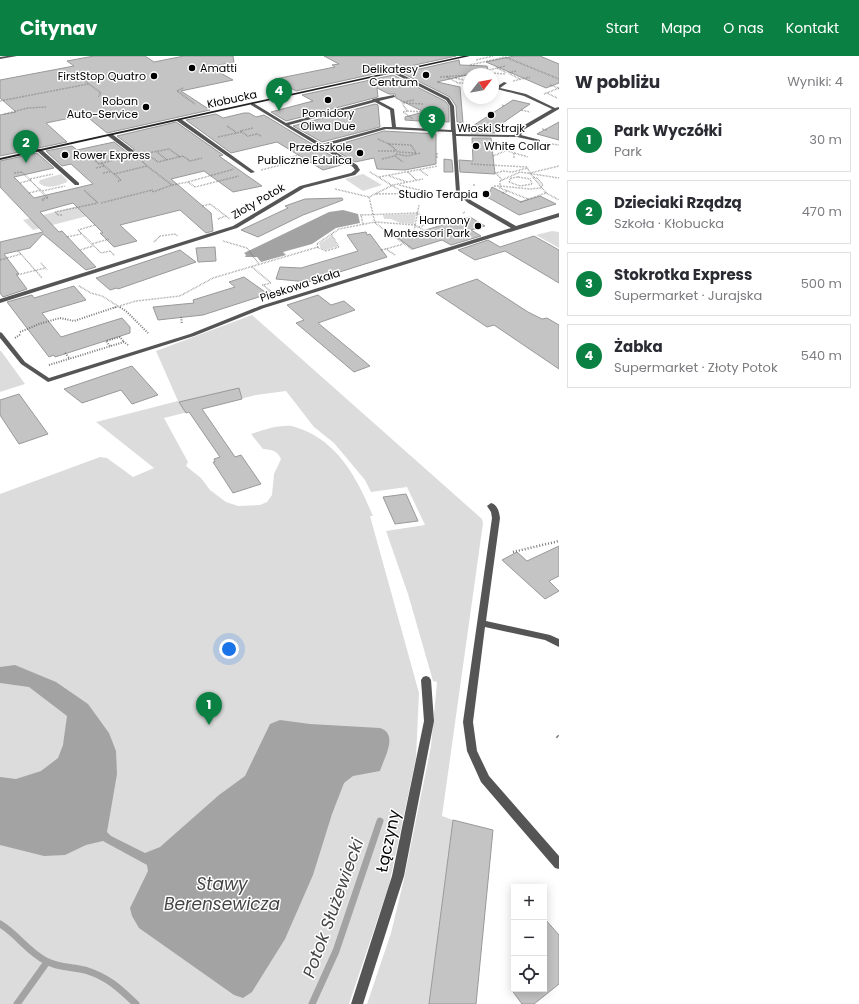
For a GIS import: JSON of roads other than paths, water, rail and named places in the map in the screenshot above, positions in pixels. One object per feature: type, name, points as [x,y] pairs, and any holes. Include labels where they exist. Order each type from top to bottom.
[{"type":"street","points":[[0,58],[15,56]]},
{"type":"street","name":"Kłobucka","points":[[0,159],[468,56]]},
{"type":"street","points":[[394,72],[448,99],[452,106],[458,192],[470,202],[516,228]]},
{"type":"street","points":[[499,86],[505,83]]},
{"type":"street","points":[[499,89],[525,95],[557,108]]},
{"type":"street","points":[[286,124],[394,96]]},
{"type":"street","points":[[374,100],[392,109],[394,128]]},
{"type":"street","name":"Złoty Potok","points":[[0,301],[235,227],[302,187],[353,174],[358,170],[322,146],[252,104]]},
{"type":"street","points":[[517,135],[523,128],[557,108]]},
{"type":"street","points":[[179,120],[253,172]]},
{"type":"street","points":[[322,146],[386,128],[507,137],[517,135],[538,141]]},
{"type":"street","points":[[110,135],[131,151]]},
{"type":"street","points":[[39,150],[76,184]]},
{"type":"street","name":"Pieskowa Skała","points":[[0,334],[23,363],[48,380],[192,335],[262,307],[559,215]]},
{"type":"street","points":[[491,506],[495,511],[496,518],[468,722],[472,751],[485,779],[559,864]]},
{"type":"street","points":[[482,623],[547,637],[559,643]]},
{"type":"street","name":"Łączyny","points":[[357,1004],[398,876],[428,721],[426,680]]},
{"type":"water","points":[[343,210],[358,214],[360,223],[336,228],[312,244],[283,252],[286,255],[261,262],[257,257],[245,257],[246,255],[244,253],[329,212]]},
{"type":"water","name":"Stawy Berensewicza","points":[[15,665],[56,682],[88,704],[109,733],[116,751],[117,774],[107,832],[111,836],[145,853],[160,847],[219,795],[245,776],[270,724],[280,720],[310,724],[380,728],[386,731],[389,735],[389,747],[380,771],[353,776],[344,783],[332,814],[313,875],[285,939],[252,992],[243,998],[234,995],[139,928],[132,916],[130,908],[148,871],[147,865],[103,841],[86,845],[65,855],[44,856],[0,845],[0,777],[16,779],[41,771],[58,758],[63,745],[67,716],[29,687],[0,683],[0,667]]},
{"type":"waterway","name":"Potok Służewiecki","points":[[312,1004],[336,951],[380,821]]},
{"type":"waterway","name":"Potok Służewiecki","points":[[0,924],[39,957],[56,965],[88,971],[102,977],[136,1004]]},
{"type":"waterway","points":[[17,1004],[47,962]]},
{"type":"place","name":"Amatti","points":[[192,68]]},
{"type":"place","name":"Delikatesy Centrum","points":[[426,75]]},
{"type":"place","name":"FirstStop Quatro","points":[[154,76]]},
{"type":"place","name":"Pomidory Oliwa Due","points":[[328,100]]},
{"type":"place","name":"Roban Auto-Service","points":[[146,107]]},
{"type":"place","name":"Żabka","points":[[279,111]]},
{"type":"place","name":"Włoski Strajk","points":[[491,115]]},
{"type":"place","name":"Stokrotka Express","points":[[432,139]]},
{"type":"place","name":"White Collar","points":[[476,146]]},
{"type":"place","name":"Przedszkole Publiczne Edulica","points":[[360,153]]},
{"type":"place","name":"Rower Express","points":[[65,155]]},
{"type":"place","name":"Dzieciaki Rządzą","points":[[26,163]]},
{"type":"place","name":"Studio Terapia","points":[[486,194]]},
{"type":"place","name":"Harmony Montessori Park","points":[[478,226]]},
{"type":"place","name":"Park Wyczółki","points":[[209,725]]}]
